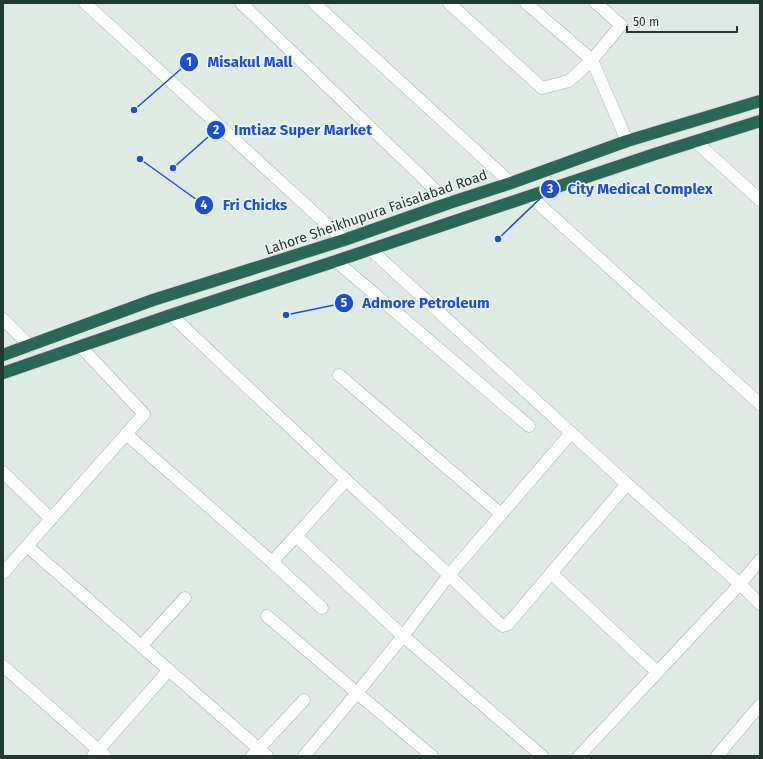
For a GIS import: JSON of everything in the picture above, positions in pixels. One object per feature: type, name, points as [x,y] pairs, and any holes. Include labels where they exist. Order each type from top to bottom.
[{"type":"highway","name":"Lahore Sheikhupura Faisalabad Road","points":[[3,355],[153,300],[344,240],[511,183],[627,141],[760,101]]},
{"type":"highway","points":[[3,373],[171,315],[336,262],[530,196],[760,121]]},
{"type":"street","points":[[85,3],[344,240]]},
{"type":"street","points":[[241,3],[449,203]]},
{"type":"street","points":[[314,3],[511,183]]},
{"type":"street","points":[[449,3],[542,88],[570,81],[592,60],[621,25],[596,3]]},
{"type":"street","points":[[526,3],[592,60],[627,141]]},
{"type":"street","points":[[696,142],[760,200]]},
{"type":"street","points":[[530,196],[760,404]]},
{"type":"street","points":[[371,250],[570,433],[740,584],[760,604]]},
{"type":"street","points":[[336,262],[529,426]]},
{"type":"street","points":[[171,315],[499,623],[504,626],[508,624],[627,484]]},
{"type":"street","points":[[3,319],[30,346]]},
{"type":"street","points":[[3,573],[144,414],[81,347]]},
{"type":"street","points":[[340,375],[501,514]]},
{"type":"street","points":[[304,756],[403,636],[449,575],[570,433]]},
{"type":"street","points":[[126,434],[272,562],[322,608]]},
{"type":"street","points":[[3,472],[51,519]]},
{"type":"street","points":[[272,562],[346,480]]},
{"type":"street","points":[[296,536],[403,636],[542,756]]},
{"type":"street","points":[[27,546],[169,670],[259,754],[304,700]]},
{"type":"street","points":[[580,756],[740,584],[760,560]]},
{"type":"street","points":[[551,573],[657,672]]},
{"type":"street","points":[[141,646],[185,598]]},
{"type":"street","points":[[267,616],[432,756]]},
{"type":"street","points":[[3,666],[99,754],[169,670]]},
{"type":"street","points":[[717,756],[760,705]]},
{"type":"place","name":"Misakul Mall","points":[[134,110]]},
{"type":"place","name":"Fri Chicks","points":[[140,159]]},
{"type":"place","name":"Imtiaz Super Market","points":[[173,168]]},
{"type":"place","name":"City Medical Complex","points":[[498,239]]},
{"type":"place","name":"Admore Petroleum","points":[[286,315]]}]
